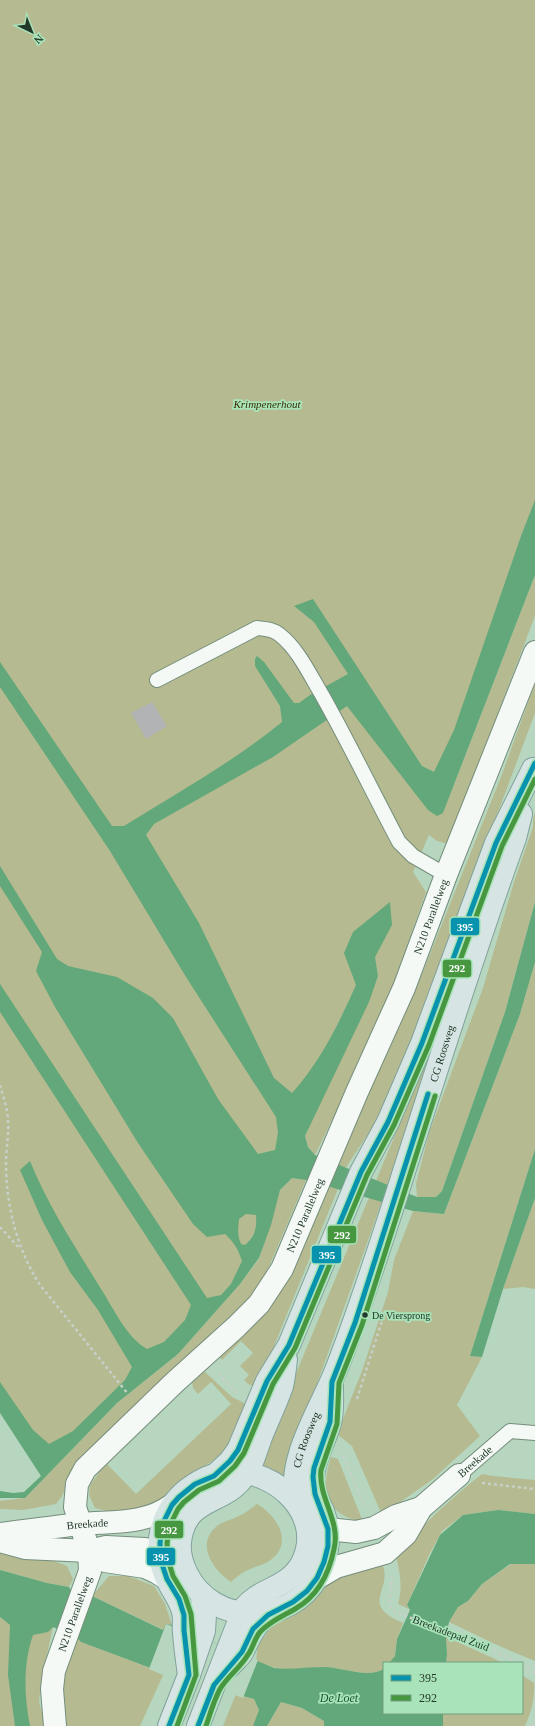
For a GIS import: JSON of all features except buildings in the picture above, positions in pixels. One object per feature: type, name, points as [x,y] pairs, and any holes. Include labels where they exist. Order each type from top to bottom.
[{"type":"main road","name":"CG Roosweg","points":[[214,1476],[230,1461],[238,1450],[267,1381],[289,1345],[361,1172],[388,1122],[422,1043],[496,843],[534,766]]},
{"type":"main road","name":"CG Roosweg","points":[[296,1501],[293,1487],[296,1467],[314,1415],[332,1382],[355,1323],[458,1000],[515,838],[534,766]]},
{"type":"main road","name":"CG Roosweg","points":[[246,1474],[282,1386],[289,1345]]},
{"type":"main road","name":"CG Roosweg","points":[[328,1529],[313,1485],[313,1477],[314,1468],[330,1422],[332,1382]]},
{"type":"main road","points":[[169,1726],[186,1683],[192,1634],[184,1614],[176,1581],[160,1552],[163,1523],[172,1506],[179,1497],[195,1484],[214,1476],[230,1472],[255,1475],[273,1483],[296,1501],[306,1522],[308,1536],[307,1550],[297,1571],[283,1584],[252,1599],[241,1613],[235,1650]]},
{"type":"main road","points":[[176,1581],[182,1531],[187,1522],[199,1506],[234,1488],[246,1474]]},
{"type":"main road","points":[[176,1581],[192,1582],[201,1593],[223,1608],[241,1613],[260,1614],[286,1607],[310,1588],[317,1578],[327,1554],[328,1529],[306,1522]]},
{"type":"main road","points":[[192,1634],[206,1615],[201,1593]]},
{"type":"main road","points":[[198,1726],[211,1693],[235,1650],[262,1619],[274,1611]]},
{"type":"street","name":"N210 Parallelweg","points":[[56,1726],[52,1689],[54,1671],[90,1571],[89,1551],[75,1507],[77,1484],[84,1469],[259,1304],[282,1269],[330,1159],[357,1092],[404,988],[446,875],[535,652]]},
{"type":"street","name":"Breekade","points":[[317,1578],[336,1567],[385,1553],[406,1534],[421,1508],[459,1475]]},
{"type":"street","name":"Breekade","points":[[0,1534],[147,1518],[172,1506]]},
{"type":"street","name":"Breekade","points":[[328,1529],[356,1532],[374,1528],[396,1516],[421,1508]]},
{"type":"street","points":[[0,1541],[26,1548],[89,1551],[106,1547],[145,1549],[160,1552]]},
{"type":"street","points":[[89,1551],[105,1562],[145,1567],[176,1581]]},
{"type":"lane","points":[[157,680],[257,628],[269,629],[279,634],[292,646],[315,684],[339,726],[398,842],[413,856],[446,875]]},
{"type":"lane","name":"Breekade","points":[[459,1475],[510,1431],[535,1433]]},
{"type":"path","points":[[0,1086],[8,1120],[6,1151],[7,1192],[22,1251],[28,1266],[40,1285],[132,1398]]},
{"type":"path","points":[[0,1228],[22,1251]]},
{"type":"path","points":[[356,1403],[386,1308]]},
{"type":"path","points":[[459,1475],[476,1482],[535,1488]]},
{"type":"path","name":"Breekadepad Zuid","points":[[385,1553],[392,1575],[389,1604],[395,1612],[486,1645],[516,1662]]},
{"type":"path","points":[[523,1666],[535,1673]]},
{"type":"path","points":[[527,1668],[535,1666]]},
{"type":"path","points":[[532,1726],[535,1720]]},
{"type":"green space","name":"Krimpenerhout","points":[[0,0],[535,0],[535,559],[443,813],[535,575],[535,616],[448,844],[437,841],[429,835],[413,872],[426,892],[393,986],[360,1063],[315,1155],[308,1147],[305,1136],[378,976],[376,964],[245,1272],[46,1466],[0,1397]]},
{"type":"green space","points":[[535,683],[535,713],[432,989],[383,1112],[348,1164],[257,1388],[248,1384],[244,1380],[249,1375],[240,1366],[253,1353],[241,1341],[222,1360],[218,1356],[335,1160],[416,989],[501,777]]},
{"type":"green space","points":[[535,812],[535,902],[505,1012],[442,1191],[436,1197],[417,1197],[416,1184],[429,1133],[483,988],[514,882],[533,827]]},
{"type":"green space","points":[[507,837],[383,1198],[284,1477],[258,1465],[400,1123]]},
{"type":"green space","points":[[535,962],[535,1149],[470,1356],[482,1357],[457,1405],[480,1436],[433,1479],[382,1515],[352,1446],[337,1434],[362,1371],[388,1292],[394,1260],[413,1211],[444,1214],[520,1014]]},
{"type":"green space","points":[[292,1178],[306,1180],[262,1283],[240,1312],[71,1476],[62,1496],[56,1504],[23,1510],[0,1509],[0,1501],[25,1498],[117,1403],[178,1354],[240,1284],[259,1259],[280,1190]]},
{"type":"green space","points":[[535,1198],[535,1289],[523,1287],[503,1289]]},
{"type":"green space","points":[[205,1372],[232,1397],[250,1406],[231,1442],[220,1455],[155,1503],[144,1508],[112,1512],[95,1508],[89,1495],[90,1485],[106,1463],[136,1494],[231,1404],[211,1382],[198,1394],[193,1388],[192,1381],[199,1373]]},
{"type":"green space","points":[[331,1457],[338,1459],[363,1522],[340,1513],[333,1507],[329,1500],[326,1491],[326,1481]]},
{"type":"green space","points":[[482,1474],[535,1480],[535,1514],[498,1510],[463,1515],[442,1531],[429,1555],[407,1605],[409,1609],[398,1604],[401,1586],[396,1556],[437,1512]]},
{"type":"green space","points":[[257,1504],[271,1515],[276,1522],[282,1538],[281,1546],[277,1554],[269,1561],[245,1571],[231,1582],[218,1571],[213,1564],[209,1556],[207,1541],[217,1526],[242,1515]]},
{"type":"green space","points":[[0,1544],[21,1549],[67,1566],[73,1579],[69,1587],[47,1583],[0,1570]]},
{"type":"green space","points":[[382,1564],[385,1573],[380,1596],[382,1609],[390,1616],[403,1623],[397,1639],[395,1656],[390,1662],[383,1662],[383,1669],[377,1672],[362,1673],[330,1667],[283,1669],[272,1667],[256,1661],[258,1645],[272,1626],[291,1617],[325,1587],[344,1575]]},
{"type":"green space","points":[[511,1564],[535,1564],[535,1661],[449,1622],[458,1607],[468,1601],[482,1584]]},
{"type":"green space","points":[[109,1576],[128,1576],[154,1586],[165,1604],[172,1625],[166,1624],[164,1630],[92,1596]]},
{"type":"green space","points":[[0,1617],[10,1625],[53,1627],[41,1682],[39,1702],[46,1726],[0,1726]]},
{"type":"green space","points":[[76,1637],[81,1642],[164,1673],[140,1726],[67,1726],[62,1709],[62,1678]]},
{"type":"green space","points":[[446,1637],[500,1662],[446,1662]]},
{"type":"green space","points":[[523,1676],[534,1683],[532,1705],[525,1726],[443,1726],[443,1714],[523,1714]]},
{"type":"green space","points":[[236,1694],[254,1699],[259,1710],[262,1726],[223,1726]]},
{"type":"green space","points":[[281,1702],[302,1708],[324,1721],[324,1726],[267,1726]]},
{"type":"water","points":[[535,500],[535,575],[443,813],[437,816],[428,810],[347,706],[273,757],[154,824],[146,835],[199,923],[274,1078],[292,1093],[321,1055],[356,985],[344,953],[353,932],[390,902],[392,925],[375,957],[378,976],[369,1002],[305,1136],[308,1147],[315,1155],[417,1197],[436,1197],[442,1191],[505,1012],[535,902],[535,962],[520,1014],[444,1214],[413,1211],[306,1180],[292,1178],[280,1190],[271,1225],[259,1258],[240,1284],[178,1354],[117,1403],[25,1498],[0,1498],[0,1491],[13,1493],[24,1492],[41,1476],[0,1413],[0,1382],[33,1430],[49,1444],[73,1431],[125,1380],[132,1367],[98,1310],[70,1272],[42,1220],[20,1170],[30,1161],[45,1194],[72,1242],[121,1322],[140,1344],[147,1349],[164,1342],[185,1320],[191,1305],[0,1012],[0,984],[207,1298],[221,1295],[231,1284],[242,1261],[235,1246],[225,1234],[207,1237],[193,1224],[138,1143],[55,1007],[36,971],[42,952],[0,886],[0,866],[57,959],[68,966],[117,977],[153,998],[173,1018],[218,1099],[258,1154],[275,1150],[278,1133],[276,1117],[186,977],[110,851],[0,687],[0,662],[112,826],[124,826],[224,764],[282,722],[280,706],[255,666],[255,659],[257,656],[264,662],[294,703],[299,703],[310,695],[348,674],[314,622],[294,606],[313,599],[422,766],[434,772],[454,730],[521,536]],"holes":[[[246,1214],[256,1215],[256,1228],[251,1239],[245,1245],[241,1244],[238,1235],[239,1219]]]},
{"type":"water","points":[[535,1149],[535,1198],[503,1289],[482,1357],[470,1356]]},
{"type":"water","points":[[498,1510],[535,1514],[535,1564],[510,1564],[482,1584],[468,1601],[458,1607],[449,1622],[446,1637],[446,1662],[390,1662],[395,1656],[397,1639],[410,1610],[407,1605],[440,1535],[463,1515]]},
{"type":"water","name":"De Loet","points":[[0,1570],[47,1583],[69,1587],[73,1594],[92,1596],[163,1630],[166,1624],[172,1625],[274,1668],[287,1669],[331,1667],[362,1673],[377,1672],[383,1669],[383,1714],[443,1714],[443,1726],[324,1726],[324,1721],[302,1708],[281,1702],[267,1726],[253,1726],[259,1710],[254,1699],[236,1694],[214,1685],[164,1673],[81,1642],[76,1637],[53,1627],[48,1632],[33,1635],[27,1657],[26,1668],[26,1691],[30,1726],[15,1726],[8,1675],[10,1625],[0,1617]]},
{"type":"pier","points":[[166,1624],[258,1660],[243,1698],[213,1687],[163,1675],[149,1669]]},
{"type":"transit line","name":"395","points":[[169,1726],[189,1675],[184,1630],[184,1615],[179,1599],[167,1579],[161,1561],[160,1543],[163,1523],[172,1505],[179,1497],[195,1484],[214,1476],[230,1461],[238,1450],[267,1381],[289,1345],[361,1172],[388,1122],[422,1043],[496,843],[535,763]]},
{"type":"transit line","name":"292","points":[[177,1726],[196,1675],[191,1614],[185,1596],[173,1576],[168,1560],[167,1543],[170,1525],[178,1509],[184,1502],[199,1490],[219,1481],[235,1466],[244,1453],[273,1384],[295,1348],[367,1175],[394,1125],[429,1045],[502,846],[535,779]]},
{"type":"transit line","name":"395","points":[[198,1726],[214,1685],[242,1652],[253,1629],[268,1615],[293,1602],[307,1591],[317,1578],[324,1562],[328,1546],[328,1529],[315,1494],[313,1477],[314,1468],[330,1422],[332,1382],[355,1323],[428,1094]]},
{"type":"transit line","name":"292","points":[[206,1726],[220,1689],[244,1660],[260,1632],[272,1622],[303,1604],[316,1591],[326,1576],[332,1558],[335,1539],[332,1519],[323,1490],[321,1470],[337,1424],[339,1383],[362,1325],[435,1096]]},
{"type":"place","name":"De Viersprong","points":[[365,1315]]}]
